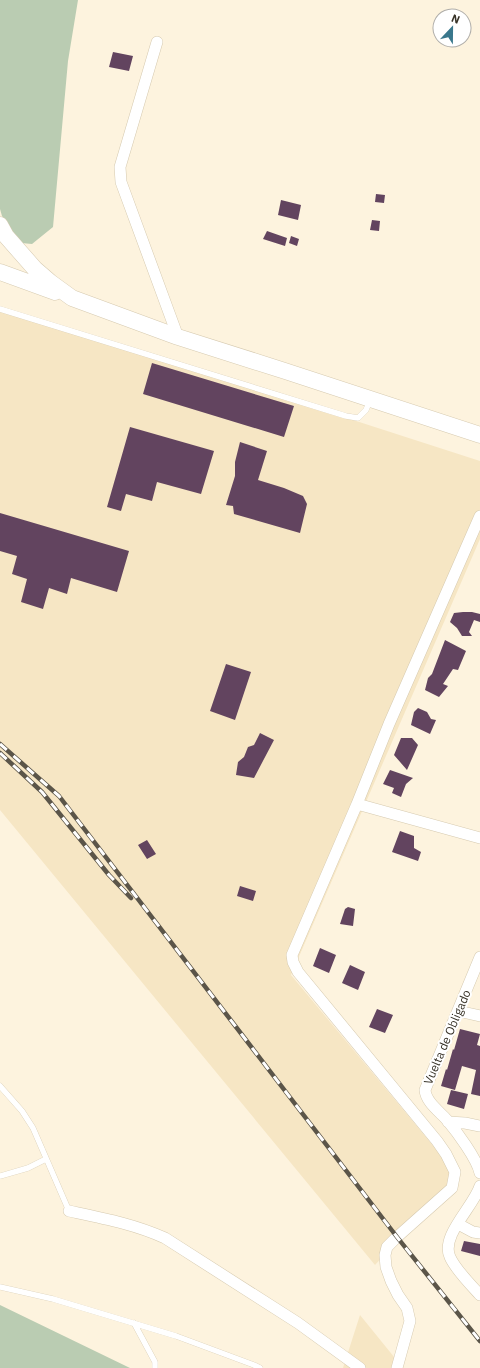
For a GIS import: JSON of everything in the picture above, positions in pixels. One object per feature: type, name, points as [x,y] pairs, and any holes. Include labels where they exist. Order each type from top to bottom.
[{"type":"main road","points":[[0,225],[6,236],[35,269],[72,298]]},
{"type":"main road","points":[[0,271],[178,337],[284,370],[480,435]]},
{"type":"street","points":[[157,42],[120,167],[121,182],[178,337]]},
{"type":"street","points":[[397,1368],[410,1320],[407,1308],[398,1295],[386,1267],[385,1255],[387,1247],[452,1188],[456,1172],[437,1141],[303,978],[293,962],[292,954],[389,724],[480,516]]},
{"type":"street","points":[[356,804],[480,838]]},
{"type":"street","name":"Vuelta de Obligado","points":[[480,957],[425,1090],[429,1101],[448,1122],[474,1159],[480,1173]]},
{"type":"street","points":[[458,1011],[480,1016]]},
{"type":"street","points":[[448,1122],[480,1126]]},
{"type":"street","points":[[480,1186],[473,1202],[448,1242],[448,1254],[450,1259],[480,1296]]},
{"type":"street","points":[[68,1211],[146,1229],[165,1238],[298,1323],[360,1368]]},
{"type":"street","points":[[458,1224],[480,1234]]},
{"type":"lane","points":[[0,309],[346,416],[358,418],[366,410],[370,399]]},
{"type":"lane","points":[[0,1086],[22,1111],[33,1128],[68,1211]]},
{"type":"lane","points":[[0,1176],[28,1168],[46,1159]]},
{"type":"lane","points":[[0,1287],[53,1299],[176,1336],[260,1368]]},
{"type":"lane","points":[[134,1323],[156,1366]]},
{"type":"shaded area","points":[[0,306],[480,461],[480,539],[291,975],[455,1172],[454,1179],[375,1265],[0,810]]},
{"type":"shaded area","points":[[360,1315],[403,1368],[343,1368]]},
{"type":"green space","points":[[0,0],[78,0],[68,61],[53,227],[32,244],[0,241],[19,242],[2,216],[0,209]]},
{"type":"green space","points":[[0,1305],[130,1368],[0,1368]]},
{"type":"building","points":[[113,52],[133,56],[129,71],[109,67]]},
{"type":"building","points":[[376,194],[385,195],[384,203],[375,202]]},
{"type":"building","points":[[281,200],[301,205],[298,220],[278,215]]},
{"type":"building","points":[[372,220],[380,221],[379,231],[370,230]]},
{"type":"building","points":[[267,231],[287,238],[285,246],[263,239]]},
{"type":"building","points":[[291,236],[299,239],[297,246],[289,243]]},
{"type":"building","points":[[152,363],[294,406],[284,437],[143,394]]},
{"type":"building","points":[[130,427],[214,451],[201,494],[157,482],[152,501],[126,494],[121,511],[107,507]]},
{"type":"building","points":[[240,442],[267,451],[258,480],[303,496],[307,504],[300,533],[234,514],[233,506],[226,505],[235,476],[235,462]]},
{"type":"building","points":[[0,513],[129,551],[117,592],[71,578],[67,594],[49,588],[43,609],[21,602],[27,579],[12,574],[17,556],[0,551]]},
{"type":"building","points":[[463,612],[480,614],[480,622],[474,620],[469,632],[472,636],[462,636],[457,628],[450,622],[454,613]]},
{"type":"building","points":[[445,640],[466,651],[458,670],[453,669],[443,684],[448,686],[439,697],[425,690],[428,678],[432,674]]},
{"type":"building","points":[[226,664],[251,672],[235,720],[210,711]]},
{"type":"building","points":[[418,708],[427,712],[431,719],[436,720],[430,734],[411,725],[414,712]]},
{"type":"building","points":[[260,733],[274,740],[254,778],[236,775],[238,762],[244,757],[248,747],[254,745]]},
{"type":"building","points":[[401,738],[412,738],[418,745],[407,770],[394,755]]},
{"type":"building","points":[[390,770],[413,778],[406,784],[401,797],[392,793],[394,788],[383,784]]},
{"type":"building","points":[[400,831],[414,836],[414,848],[421,852],[418,861],[392,852]]},
{"type":"building","points":[[147,840],[156,854],[147,859],[138,845]]},
{"type":"building","points":[[240,886],[256,891],[253,901],[237,896]]},
{"type":"building","points":[[348,907],[355,909],[353,926],[340,924],[345,909]]},
{"type":"building","points":[[320,948],[336,955],[329,973],[313,966]]},
{"type":"building","points":[[350,965],[365,972],[358,990],[342,983]]},
{"type":"building","points":[[377,1009],[393,1015],[385,1033],[369,1027]]},
{"type":"building","points":[[460,1029],[480,1034],[477,1045],[480,1046],[480,1096],[471,1094],[476,1070],[462,1066],[455,1090],[441,1086]]},
{"type":"building","points":[[451,1090],[468,1094],[464,1109],[447,1104]]},
{"type":"building","points":[[464,1241],[480,1244],[480,1256],[461,1251]]},
{"type":"railway","points":[[0,744],[59,796],[397,1237],[480,1341]]},
{"type":"railway","points":[[0,753],[42,792],[109,875],[131,898]]}]
